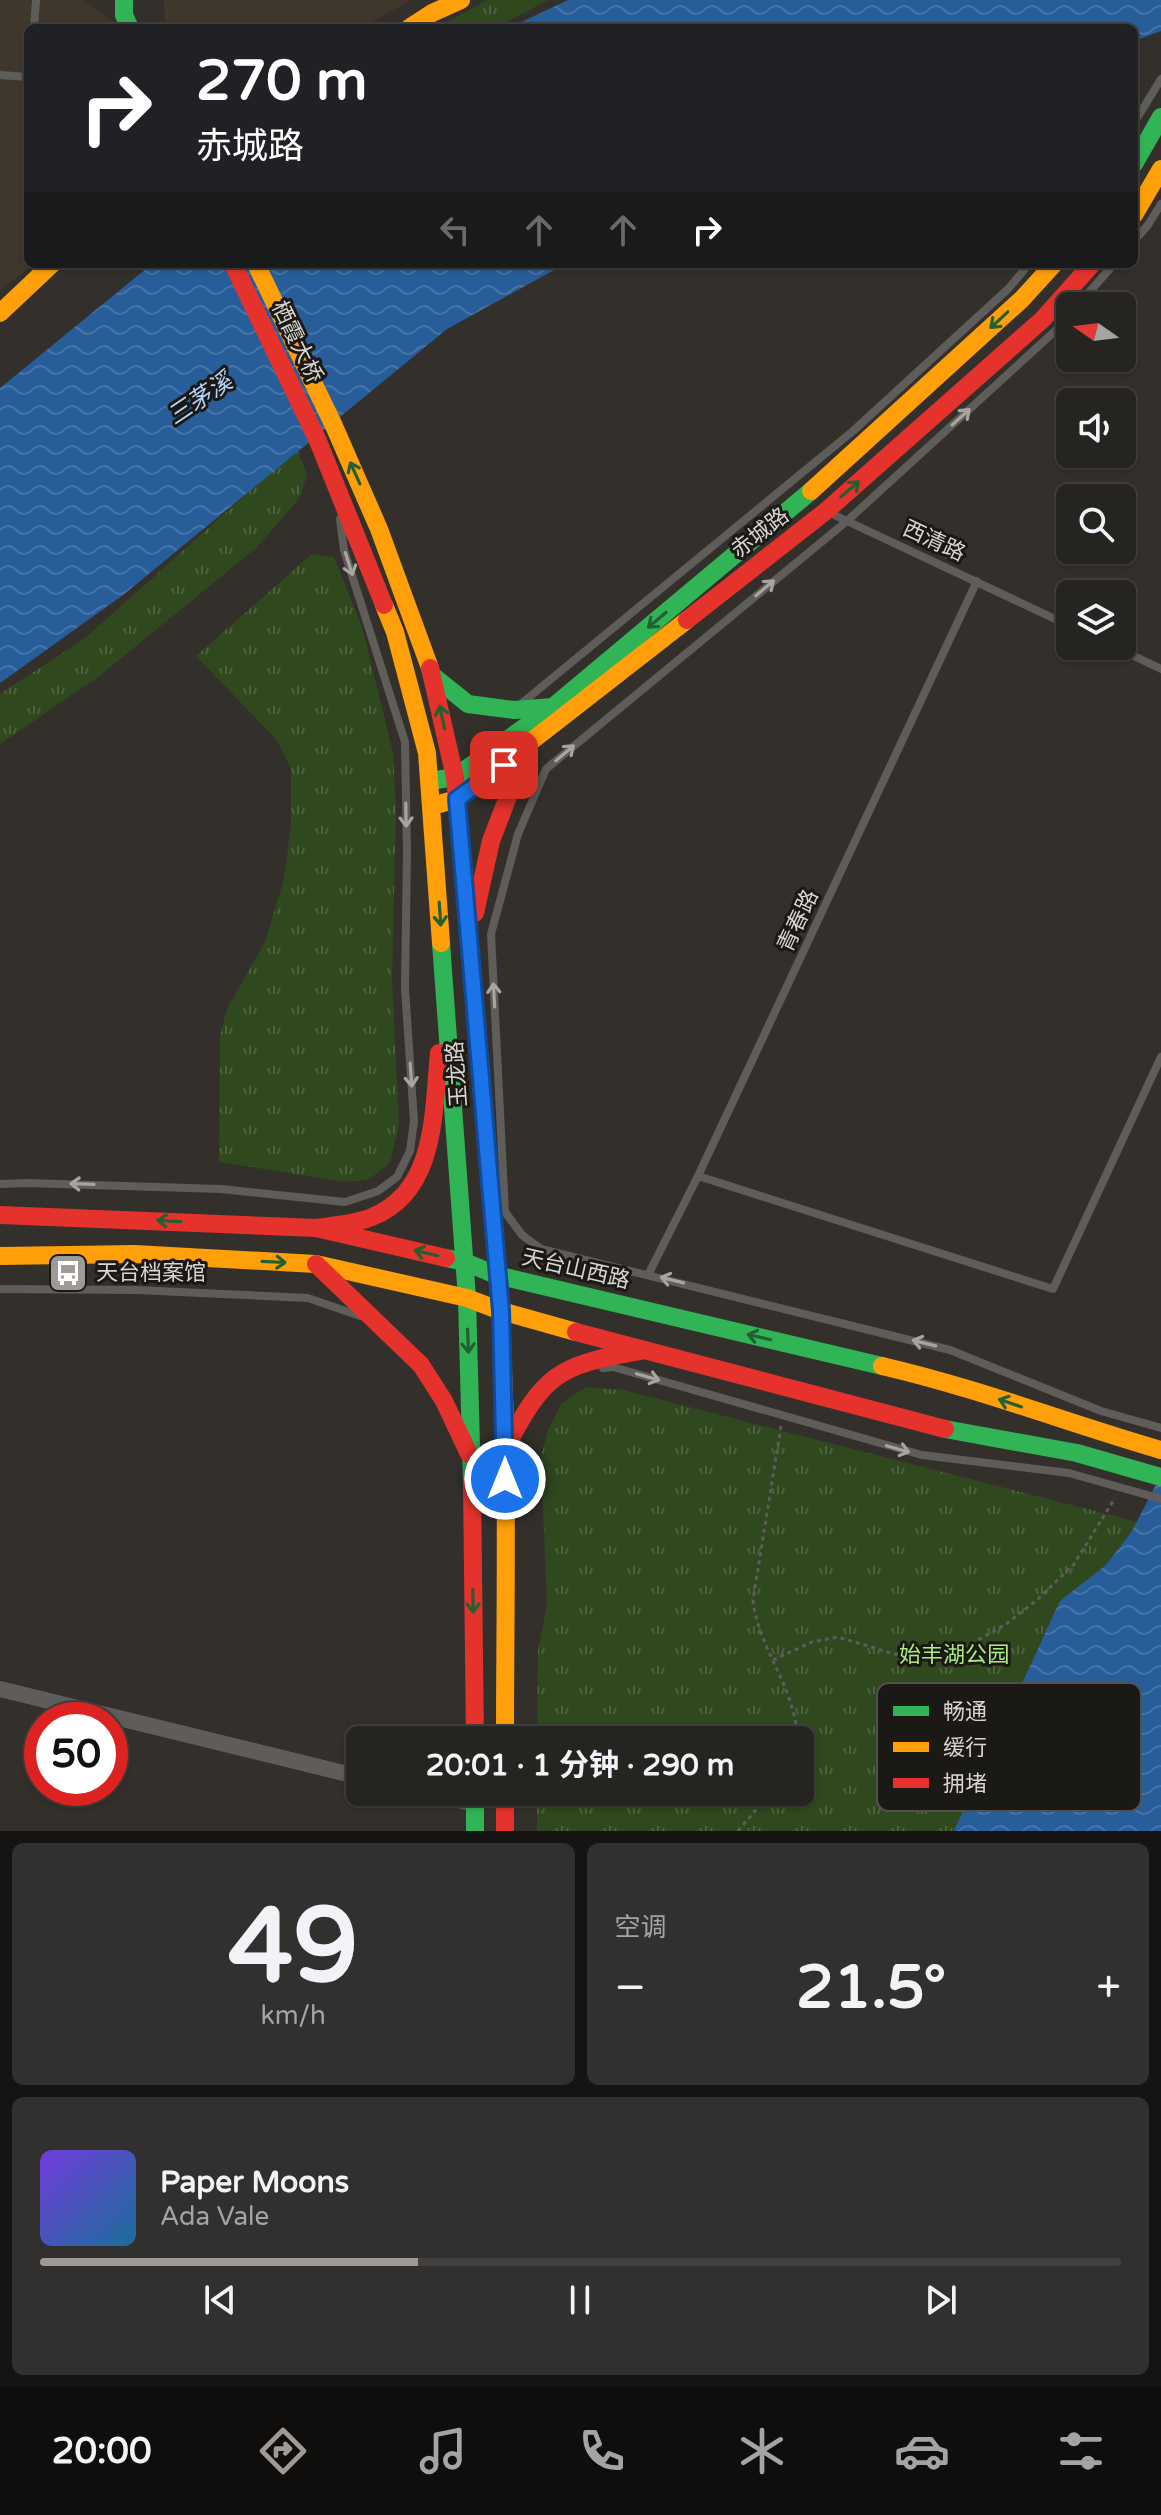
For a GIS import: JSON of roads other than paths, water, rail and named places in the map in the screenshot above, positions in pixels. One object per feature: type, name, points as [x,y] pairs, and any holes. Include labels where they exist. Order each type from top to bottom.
[{"type":"main road","points":[[124,0],[124,15],[128,24]]},
{"type":"main road","points":[[415,24],[461,0]]},
{"type":"main road","points":[[1138,157],[1161,117]]},
{"type":"main road","points":[[1138,208],[1161,169]]},
{"type":"main road","points":[[0,313],[48,268]]},
{"type":"main road","name":"栖霞大桥","points":[[235,268],[318,441]]},
{"type":"main road","name":"栖霞大桥","points":[[258,268],[334,426]]},
{"type":"main road","name":"赤城路","points":[[430,781],[455,777],[553,707],[802,499],[1022,299],[1050,268]]},
{"type":"main road","name":"赤城路","points":[[432,806],[457,799],[527,747],[826,511],[1043,319],[1088,268]]},
{"type":"main road","name":"玉龙路","points":[[334,426],[379,529],[433,676],[455,777],[501,1311],[505,1450],[505,1726]]},
{"type":"main road","name":"玉龙路","points":[[318,441],[395,632],[427,753],[467,1298],[475,1726]]},
{"type":"main road","points":[[433,676],[468,704],[514,710],[553,707]]},
{"type":"main road","points":[[470,933],[491,841],[527,747]]},
{"type":"main road","points":[[316,1228],[372,1217],[405,1195],[424,1165],[431,1131],[445,992]]},
{"type":"main road","name":"天台山西路","points":[[0,1215],[316,1228],[465,1262],[496,1275],[942,1380],[1084,1428],[1161,1450]]},
{"type":"main road","points":[[0,1256],[135,1254],[316,1264],[467,1298],[501,1311],[642,1351],[932,1427],[1077,1453],[1161,1477]]},
{"type":"main road","points":[[316,1264],[421,1365],[444,1401],[472,1460]]},
{"type":"main road","points":[[505,1450],[528,1408],[549,1381],[571,1369],[612,1355],[642,1351]]},
{"type":"main road","points":[[475,1806],[475,1831]]},
{"type":"main road","points":[[505,1806],[505,1831]]},
{"type":"street","points":[[0,1689],[346,1774]]},
{"type":"lane","points":[[34,24],[36,0]]},
{"type":"lane","points":[[0,75],[24,77]]},
{"type":"lane","points":[[1138,116],[1161,79]]},
{"type":"lane","points":[[1138,236],[1161,204]]},
{"type":"lane","points":[[514,710],[864,421],[1008,289],[1026,268]]},
{"type":"lane","points":[[1089,292],[1110,268]]},
{"type":"lane","points":[[1056,330],[847,521],[546,769],[518,834],[491,934],[505,1212],[522,1235],[541,1249],[950,1350],[1101,1411],[1161,1428]]},
{"type":"lane","points":[[0,1184],[221,1189],[345,1202],[378,1191],[397,1177],[410,1151],[414,1121],[405,988],[405,742],[344,550],[336,487]]},
{"type":"lane","name":"西清路","points":[[783,489],[1056,619]]},
{"type":"lane","name":"青春路","points":[[648,1275],[698,1176],[977,581]]},
{"type":"lane","points":[[1136,657],[1161,669]]},
{"type":"lane","points":[[698,1176],[1053,1289],[1161,1057]]},
{"type":"lane","points":[[0,1289],[136,1290],[308,1298],[379,1323]]},
{"type":"lane","points":[[571,1369],[613,1367],[922,1455],[1069,1473],[1161,1499]]},
{"type":"water","points":[[568,0],[1161,0],[1161,31],[1138,40],[1138,24],[517,24]]},
{"type":"water","name":"三茅溪","points":[[147,268],[558,268],[447,329],[123,595],[0,683],[0,388]]},
{"type":"water","points":[[1161,1475],[1161,1831],[954,1831],[963,1811],[1141,1811],[1141,1683],[1022,1683],[1060,1601],[1106,1565],[1132,1531]]},
{"type":"place","name":"天台档案馆","points":[[68,1273]]},
{"type":"park label","name":"始丰湖公园","points":[[954,1655]]}]
